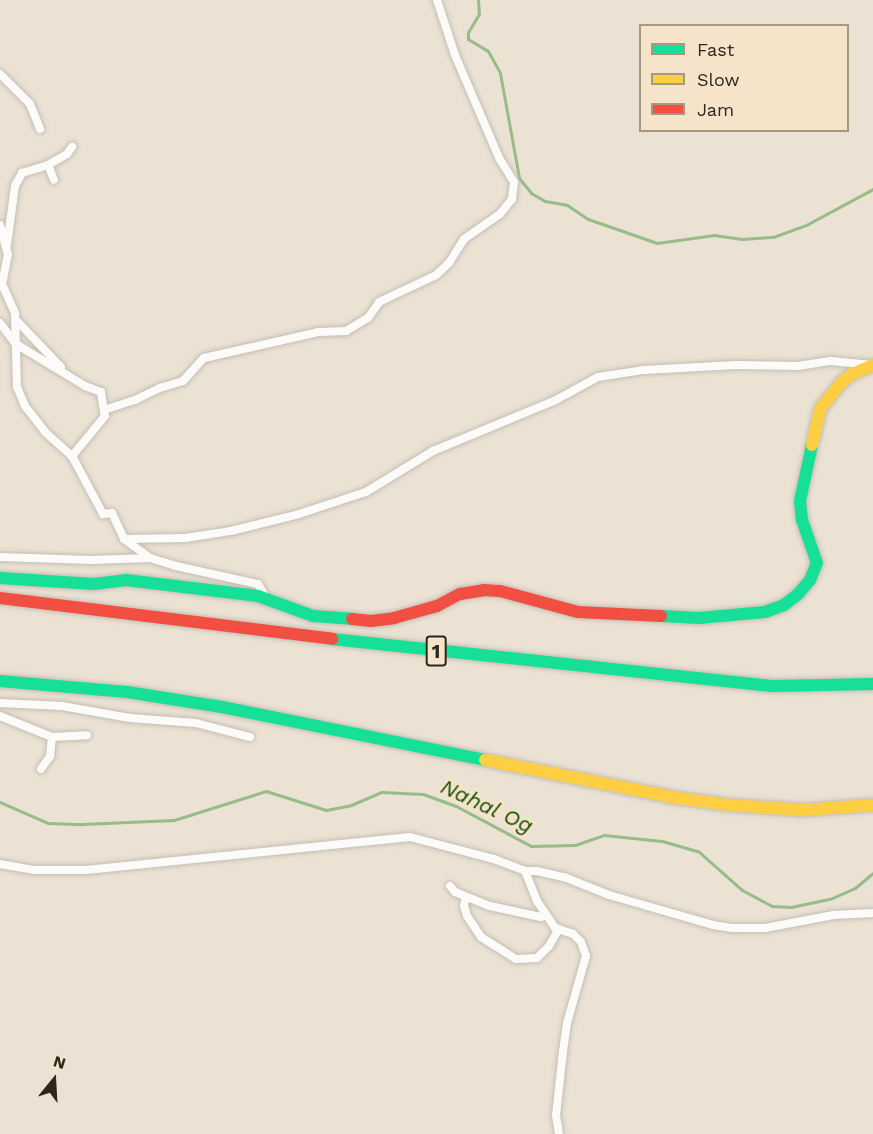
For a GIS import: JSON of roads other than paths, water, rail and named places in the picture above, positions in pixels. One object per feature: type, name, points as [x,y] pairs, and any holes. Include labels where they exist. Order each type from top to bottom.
[{"type":"main road","points":[[0,578],[94,584],[126,580],[266,598],[313,616],[372,621],[394,618],[437,606],[460,594],[484,590],[500,591],[548,606],[578,612],[699,618],[765,612],[784,605],[810,580],[817,563],[802,520],[800,501],[820,409],[842,382],[872,365]]},
{"type":"main road","name":"1","points":[[0,598],[310,637],[760,685],[825,687],[873,684]]},
{"type":"main road","points":[[0,681],[127,692],[222,706],[648,792],[722,804],[804,810],[873,805]]},
{"type":"street","points":[[104,410],[135,400],[160,387],[183,381],[204,358],[318,332],[346,331],[368,318],[379,302],[436,275],[449,263],[464,240],[500,214],[512,199],[514,182],[500,160],[455,55],[437,0]]},
{"type":"street","points":[[0,74],[30,104],[40,129]]},
{"type":"street","points":[[72,147],[68,154],[48,165],[22,173],[15,186],[2,284],[16,320],[16,387],[25,406],[45,432],[72,456],[103,514],[112,513],[124,539],[150,558],[176,567],[258,584],[266,598]]},
{"type":"street","points":[[48,165],[54,180]]},
{"type":"street","points":[[0,225],[7,246]]},
{"type":"street","points":[[16,320],[67,374]]},
{"type":"street","points":[[0,323],[16,344],[86,386],[101,392],[105,416],[72,456]]},
{"type":"street","points":[[124,539],[185,538],[231,531],[299,514],[366,492],[434,451],[554,401],[598,377],[644,370],[736,365],[798,366],[831,361],[872,365]]},
{"type":"street","points":[[0,557],[91,560],[150,558]]},
{"type":"street","points":[[0,703],[62,706],[130,718],[196,723],[250,737]]},
{"type":"street","points":[[0,716],[52,737],[87,735]]},
{"type":"street","points":[[41,769],[50,756],[52,737]]},
{"type":"street","points":[[0,864],[34,870],[86,870],[410,837],[495,859],[525,871],[537,871],[564,877],[609,895],[713,925],[733,928],[765,928],[834,915],[873,913]]},
{"type":"street","points":[[525,871],[547,915],[559,929],[573,934],[581,942],[586,956],[566,1033],[556,1115],[559,1134]]},
{"type":"street","points":[[450,886],[466,897],[490,906],[541,917],[547,915]]},
{"type":"street","points":[[466,897],[464,906],[467,916],[481,937],[516,959],[537,958],[549,946],[559,929]]},
{"type":"waterway","points":[[478,0],[479,14],[468,32],[468,39],[488,51],[500,73],[519,178],[531,193],[545,201],[567,205],[588,219],[657,243],[714,235],[742,239],[773,237],[808,224],[873,189]]},
{"type":"waterway","name":"Nahal Og","points":[[0,802],[48,823],[82,824],[174,820],[266,791],[326,810],[351,805],[382,792],[423,794],[456,806],[531,846],[575,845],[604,835],[662,841],[698,851],[742,890],[772,906],[791,907],[830,899],[855,888],[873,873]]}]
